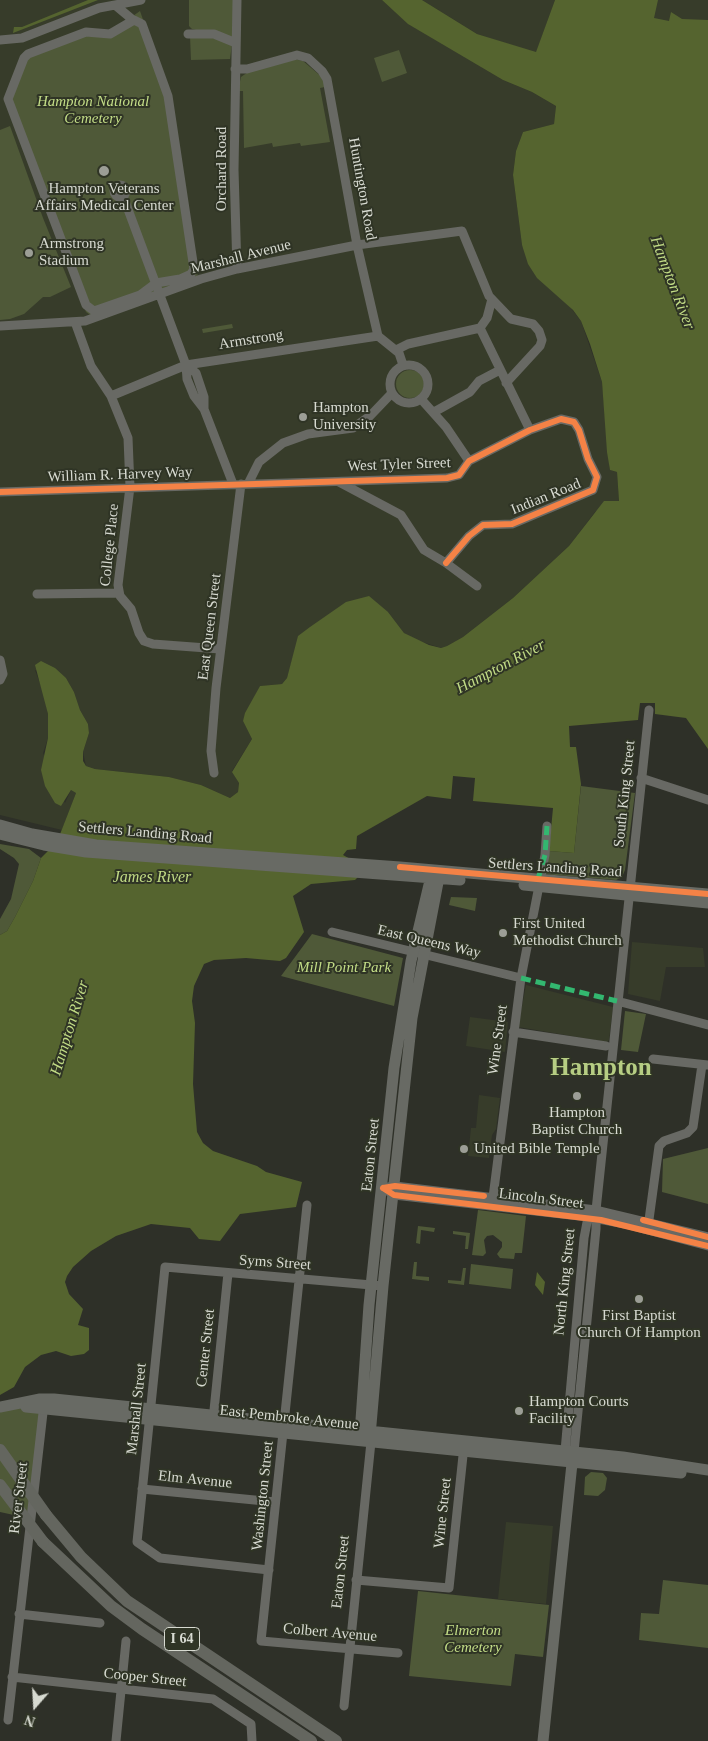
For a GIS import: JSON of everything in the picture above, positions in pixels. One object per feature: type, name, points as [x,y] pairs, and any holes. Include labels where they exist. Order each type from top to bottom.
[{"type":"highway","name":"I 64","points":[[0,1450],[46,1515],[81,1557],[127,1600],[336,1741]]},
{"type":"highway","name":"I 64","points":[[0,1485],[43,1542],[90,1588],[134,1624],[311,1741]]},
{"type":"main road","name":"Settlers Landing Road","points":[[0,825],[31,838]]},
{"type":"main road","name":"Settlers Landing Road","points":[[0,834],[31,838],[86,852],[436,874],[628,890],[708,894]]},
{"type":"main road","name":"Eaton Street","points":[[367,1434],[371,1285],[383,1188],[394,1068],[436,874]]},
{"type":"main road","name":"Settlers Landing Road","points":[[628,890],[708,903]]},
{"type":"main road","name":"Eaton Street","points":[[367,1434],[395,1190],[418,953]]},
{"type":"main road","name":"East Pembroke Avenue","points":[[2,1407],[44,1403],[570,1455],[692,1474],[708,1472]]},
{"type":"main road","name":"East Pembroke Avenue","points":[[284,1427],[367,1434]]},
{"type":"main road","name":"North King Street","points":[[543,1741],[570,1455]]},
{"type":"street","points":[[0,40],[28,36],[99,8],[141,0]]},
{"type":"street","name":"Orchard Road","points":[[237,0],[234,170],[237,269]]},
{"type":"street","points":[[115,5],[133,20],[142,24],[168,96],[194,265],[191,274],[187,276],[156,284],[140,295],[98,311],[88,308],[8,99],[28,54],[86,32],[110,34],[133,20]]},
{"type":"street","points":[[188,34],[214,34],[236,43]]},
{"type":"street","name":"Huntington Road","points":[[235,69],[288,57],[304,56],[322,71],[327,79],[357,245],[378,336]]},
{"type":"street","points":[[123,196],[186,365],[196,373],[204,397],[204,409],[241,484],[259,462],[283,443],[308,434],[352,428],[368,417],[392,393]]},
{"type":"street","name":"Marshall Avenue","points":[[0,326],[85,321],[201,279],[237,269],[357,245],[462,231],[489,296],[492,299]]},
{"type":"street","points":[[492,299],[512,319],[533,324],[539,331],[542,340],[540,346],[506,383]]},
{"type":"street","points":[[396,350],[408,344],[480,328],[488,318],[492,299]]},
{"type":"street","name":"College Place","points":[[75,322],[91,366],[111,396],[128,438],[130,488],[118,593],[132,611],[139,633],[144,641],[153,644],[220,649]]},
{"type":"street","points":[[480,328],[530,430]]},
{"type":"street","points":[[378,336],[396,350],[403,365]]},
{"type":"street","name":"Armstrong","points":[[111,396],[186,365],[378,336]]},
{"type":"street","points":[[403,365],[416,366],[426,375],[428,388],[421,399],[408,403],[396,398],[392,393],[391,376],[403,365]]},
{"type":"street","points":[[434,412],[470,392],[479,381],[500,370]]},
{"type":"street","points":[[421,399],[434,412],[469,461]]},
{"type":"street","name":"West Tyler Street","points":[[241,484],[455,477],[462,473],[469,461],[530,430],[556,420],[571,420]]},
{"type":"street","name":"Indian Road","points":[[446,563],[465,540],[483,525],[512,524],[593,490],[597,482],[596,474],[588,459],[579,430],[571,420]]},
{"type":"street","points":[[337,480],[401,515],[422,548],[477,586]]},
{"type":"street","name":"William R. Harvey Way","points":[[0,492],[241,484]]},
{"type":"street","name":"East Queen Street","points":[[214,773],[211,741],[220,649],[241,484]]},
{"type":"street","points":[[37,594],[118,593]]},
{"type":"street","points":[[0,660],[3,674],[0,680]]},
{"type":"street","name":"South King Street","points":[[617,1001],[649,710]]},
{"type":"street","points":[[641,778],[708,800]]},
{"type":"street","points":[[538,883],[545,854],[547,826]]},
{"type":"street","name":"Wine Street","points":[[492,1201],[513,1032],[538,883]]},
{"type":"street","name":"East Queens Way","points":[[332,932],[521,978]]},
{"type":"street","points":[[617,1001],[708,1025]]},
{"type":"street","name":"North King Street","points":[[570,1455],[593,1216],[617,1001]]},
{"type":"street","points":[[513,1032],[606,1046]]},
{"type":"street","points":[[648,1226],[659,1146],[664,1141],[686,1133],[693,1127],[705,1065],[653,1059]]},
{"type":"street","name":"Lincoln Street","points":[[383,1188],[492,1201],[593,1216],[708,1237]]},
{"type":"street","name":"Washington Street","points":[[261,1641],[307,1205]]},
{"type":"street","name":"Lincoln Street","points":[[648,1226],[708,1246]]},
{"type":"street","name":"Syms Street","points":[[165,1267],[383,1286]]},
{"type":"street","name":"Marshall Street","points":[[165,1267],[137,1542],[160,1558],[269,1570]]},
{"type":"street","name":"Center Street","points":[[213,1420],[228,1273]]},
{"type":"street","name":"River Street","points":[[8,1720],[44,1403]]},
{"type":"street","name":"Eaton Street","points":[[344,1706],[367,1434]]},
{"type":"street","name":"Wine Street","points":[[356,1580],[449,1588],[464,1446]]},
{"type":"street","name":"Elm Avenue","points":[[142,1489],[275,1502]]},
{"type":"street","points":[[19,1614],[100,1623]]},
{"type":"street","name":"Colbert Avenue","points":[[261,1641],[398,1653]]},
{"type":"street","points":[[116,1741],[126,1642]]},
{"type":"street","name":"Cooper Street","points":[[12,1677],[213,1699],[251,1724],[252,1741]]},
{"type":"shaded area","name":"Hampton University","points":[[0,0],[382,0],[409,24],[503,80],[532,92],[556,106],[554,124],[523,132],[516,151],[513,175],[522,245],[581,321],[602,382],[610,470],[617,472],[619,501],[595,512],[569,546],[513,598],[463,637],[447,646],[441,648],[416,640],[404,633],[388,612],[327,616],[299,636],[287,678],[282,684],[260,686],[243,721],[252,739],[232,771],[239,783],[238,792],[230,798],[201,785],[169,777],[95,769],[86,766],[83,752],[89,733],[88,724],[80,710],[74,692],[66,678],[35,670],[43,691],[48,714],[48,738],[43,753],[65,803],[71,790],[76,793],[62,830],[0,815]]},
{"type":"shaded area","points":[[422,0],[555,0],[536,53],[477,34]]},
{"type":"shaded area","points":[[651,0],[708,0],[708,29],[646,21]]},
{"type":"shaded area","points":[[632,942],[703,948],[705,967],[666,967],[660,1001],[628,994]]},
{"type":"shaded area","points":[[526,985],[613,1007],[609,1040],[607,1042],[518,1027]]},
{"type":"shaded area","points":[[470,1017],[508,1022],[505,1052],[466,1046]]},
{"type":"shaded area","points":[[479,1095],[500,1098],[496,1129],[492,1135],[489,1158],[468,1156],[471,1128],[476,1128]]},
{"type":"shaded area","points":[[506,1522],[553,1526],[546,1604],[498,1599]]},
{"type":"green space","points":[[189,0],[234,0],[232,39],[192,29],[189,26]]},
{"type":"green space","name":"Hampton National Cemetery","points":[[140,11],[170,96],[198,278],[93,317],[86,312],[5,99],[23,53],[87,30],[109,33]]},
{"type":"green space","points":[[203,35],[232,44],[230,59],[191,60],[190,36]]},
{"type":"green space","points":[[399,50],[407,73],[382,82],[374,58]]},
{"type":"green space","points":[[294,59],[303,61],[323,78],[325,87],[320,88],[330,142],[301,146],[300,143],[273,147],[272,143],[244,148],[243,91],[238,91],[241,77],[248,72]]},
{"type":"green space","name":"Armstrong Stadium","points":[[10,126],[43,218],[71,287],[50,297],[43,297],[24,314],[0,320],[0,130]]},
{"type":"green space","points":[[232,324],[233,328],[203,333],[202,329]]},
{"type":"green space","points":[[410,370],[420,374],[424,384],[420,394],[410,398],[400,394],[396,384],[400,374]]},
{"type":"green space","points":[[581,786],[635,793],[625,870],[622,877],[616,880],[544,874],[549,851],[574,853]]},
{"type":"green space","points":[[0,844],[29,849],[41,858],[33,881],[15,917],[7,931],[0,935],[0,919],[11,899],[19,864],[14,858],[0,849]]},
{"type":"green space","points":[[451,897],[477,898],[475,911],[449,905]]},
{"type":"green space","name":"Mill Point Park","points":[[312,934],[403,958],[394,1006],[281,976]]},
{"type":"green space","points":[[625,1011],[646,1014],[638,1052],[621,1050]]},
{"type":"green space","points":[[708,1148],[708,1204],[662,1192],[663,1159]]},
{"type":"green space","points":[[478,1210],[526,1216],[522,1253],[515,1253],[514,1259],[500,1258],[497,1254],[502,1247],[502,1242],[493,1235],[487,1236],[484,1240],[486,1253],[483,1256],[472,1255]]},
{"type":"green space","points":[[418,1226],[435,1228],[434,1232],[421,1230],[420,1244],[416,1243]]},
{"type":"green space","points":[[453,1231],[470,1233],[468,1249],[465,1249],[466,1236],[453,1234]]},
{"type":"green space","points":[[414,1262],[417,1262],[416,1276],[429,1277],[429,1281],[412,1279]]},
{"type":"green space","points":[[471,1264],[513,1269],[511,1289],[469,1284]]},
{"type":"green space","points":[[463,1268],[466,1268],[464,1285],[448,1283],[448,1280],[461,1281]]},
{"type":"green space","points":[[44,1407],[32,1519],[0,1512],[0,1409]]},
{"type":"green space","points":[[591,1472],[603,1473],[607,1478],[605,1490],[598,1496],[584,1495],[585,1477]]},
{"type":"green space","points":[[663,1580],[708,1585],[708,1648],[639,1640],[641,1613],[659,1614]]},
{"type":"green space","name":"Elmerton Cemetery","points":[[418,1591],[549,1605],[543,1657],[515,1654],[511,1686],[409,1676]]},
{"type":"water","points":[[88,0],[98,0],[13,33],[14,27],[22,27]]},
{"type":"water","name":"James River","points":[[382,0],[422,0],[477,34],[536,52],[555,0],[658,0],[654,18],[669,21],[671,12],[682,19],[708,20],[708,749],[686,718],[655,714],[655,703],[640,703],[638,720],[569,726],[570,747],[576,747],[581,784],[574,853],[549,851],[553,808],[473,801],[475,778],[453,776],[451,799],[427,796],[357,836],[356,849],[347,850],[343,855],[352,860],[359,876],[355,880],[311,884],[293,896],[304,932],[286,958],[280,961],[246,958],[214,960],[204,964],[194,986],[192,1001],[195,1023],[193,1084],[197,1132],[203,1143],[213,1151],[257,1166],[266,1172],[302,1182],[296,1207],[240,1214],[220,1241],[199,1239],[190,1228],[151,1224],[116,1236],[91,1251],[73,1267],[65,1282],[69,1294],[83,1309],[78,1325],[89,1328],[89,1350],[84,1354],[71,1356],[56,1351],[41,1355],[25,1367],[14,1387],[0,1395],[0,935],[7,931],[15,917],[33,881],[41,858],[57,842],[76,793],[71,790],[61,806],[55,803],[45,786],[41,770],[48,738],[48,714],[35,665],[41,661],[55,668],[66,678],[74,692],[80,710],[88,724],[89,733],[83,752],[83,761],[86,766],[95,769],[169,777],[201,785],[230,798],[238,792],[239,783],[232,772],[252,739],[243,721],[245,713],[260,686],[282,684],[287,678],[298,636],[346,602],[369,596],[388,612],[404,633],[429,645],[441,648],[447,646],[463,637],[513,598],[569,546],[604,501],[619,501],[617,472],[610,470],[607,452],[602,382],[590,344],[581,321],[573,310],[537,278],[528,264],[522,245],[513,175],[516,151],[523,132],[554,124],[556,106],[532,92],[503,80],[408,24]]},
{"type":"water","points":[[537,1272],[545,1282],[543,1295],[535,1285]]},
{"type":"marked path","points":[[538,879],[545,855],[547,826]]},
{"type":"marked path","points":[[521,978],[617,1001]]},
{"type":"cycle path","points":[[0,492],[447,478],[459,475],[469,461],[530,430],[561,419],[574,422],[579,430],[588,459],[597,477],[593,490],[512,524],[483,525],[469,536],[446,563]]},
{"type":"cycle path","points":[[400,867],[708,894]]},
{"type":"cycle path","points":[[383,1188],[395,1186],[484,1196]]},
{"type":"cycle path","points":[[383,1188],[394,1195],[601,1220],[708,1246]]},
{"type":"cycle path","points":[[643,1220],[708,1237]]},
{"type":"place","name":"Hampton Veterans Affairs Medical Center","points":[[104,171]]},
{"type":"place","name":"Armstrong Stadium","points":[[29,253]]},
{"type":"place","name":"Hampton University","points":[[303,417]]},
{"type":"place","name":"First United Methodist Church","points":[[503,933]]},
{"type":"place","name":"Hampton Baptist Church","points":[[577,1096]]},
{"type":"place","name":"United Bible Temple","points":[[464,1149]]},
{"type":"place","name":"First Baptist Church Of Hampton","points":[[639,1299]]},
{"type":"place","name":"Hampton Courts Facility","points":[[519,1411]]},
{"type":"district","name":"Hampton","points":[[601,1069]]},
{"type":"water label","name":"Hampton River","points":[[672,283]]},
{"type":"water label","name":"Hampton River","points":[[501,667]]},
{"type":"water label","name":"Hampton River","points":[[70,1028]]}]
